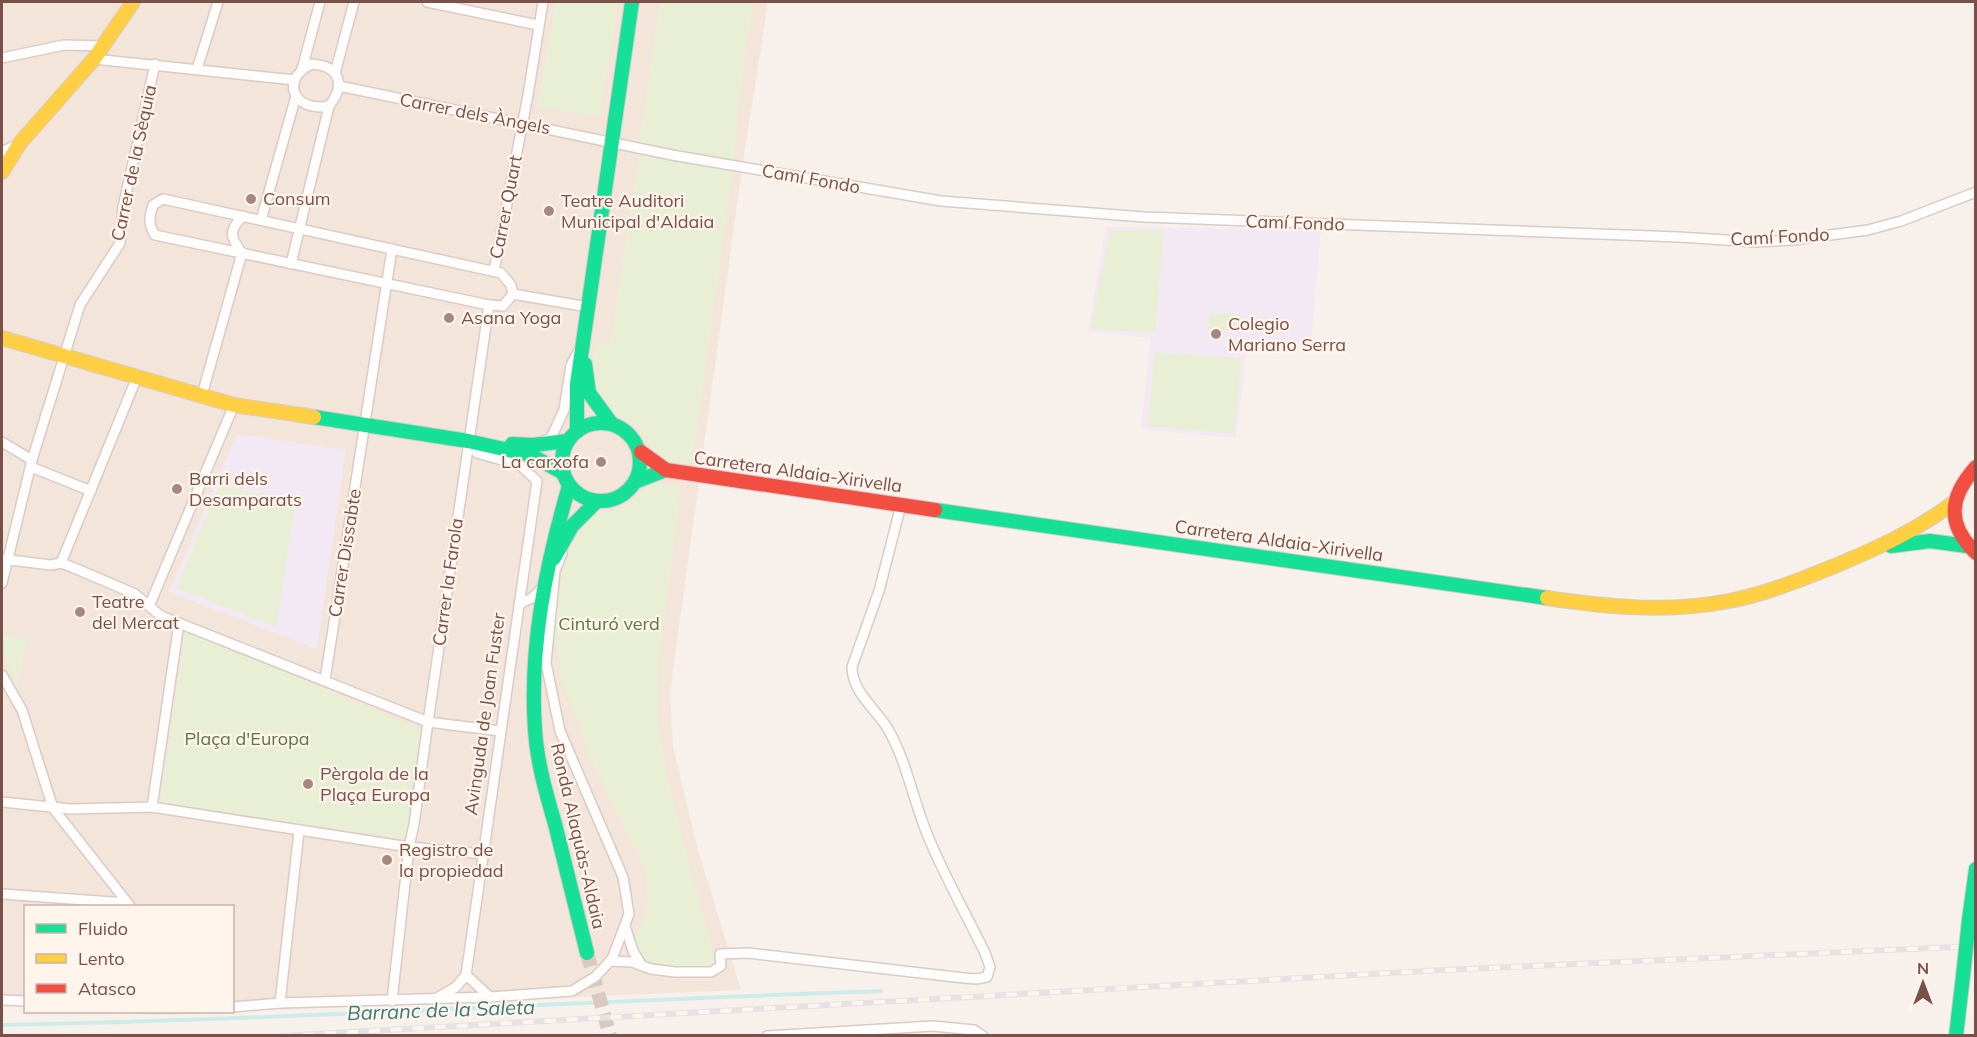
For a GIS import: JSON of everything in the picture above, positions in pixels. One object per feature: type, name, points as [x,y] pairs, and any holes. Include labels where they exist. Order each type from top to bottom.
[{"type":"street","points":[[2,172],[20,143],[98,52],[133,2]]},
{"type":"street","points":[[196,69],[218,2]]},
{"type":"street","points":[[320,2],[302,69],[295,80],[294,88],[301,103],[311,106],[329,106]]},
{"type":"street","points":[[291,264],[329,106],[337,97],[339,86],[335,73],[354,2]]},
{"type":"street","points":[[427,2],[538,25]]},
{"type":"street","name":"Carrer Quart","points":[[494,271],[543,2]]},
{"type":"street","points":[[577,430],[577,384],[582,343],[632,2]]},
{"type":"street","points":[[2,58],[64,45],[155,64],[295,80]]},
{"type":"street","name":"Carrer de la Sèquia","points":[[2,583],[5,559],[31,464],[80,305],[120,243],[123,207],[155,64]]},
{"type":"street","points":[[302,69],[312,64],[322,65],[335,73]]},
{"type":"street","name":"Carrer dels Àngels","points":[[339,86],[612,143]]},
{"type":"street","points":[[261,220],[296,96]]},
{"type":"street","points":[[2,152],[20,143]]},
{"type":"street","name":"Camí Fondo","points":[[612,143],[719,164],[920,197],[1036,210],[1144,217],[1679,237],[1756,242],[1792,240],[1868,230],[1901,221],[1976,192]]},
{"type":"street","points":[[163,199],[494,271],[501,273],[511,285],[513,294],[503,306],[489,305],[155,235],[149,225],[153,206],[163,199]]},
{"type":"street","points":[[242,253],[232,240],[232,232],[243,216]]},
{"type":"street","name":"Carrer Dissabte","points":[[325,680],[392,249]]},
{"type":"street","points":[[201,396],[242,253]]},
{"type":"street","points":[[513,294],[588,307]]},
{"type":"street","points":[[468,441],[489,305]]},
{"type":"street","points":[[2,338],[234,405],[468,441],[531,455],[566,480],[580,496],[596,502],[617,499],[637,481],[642,466],[641,452],[630,434],[611,423],[589,393],[582,343]]},
{"type":"street","points":[[533,445],[550,438],[564,410],[571,365],[582,343]]},
{"type":"street","points":[[61,563],[137,377]]},
{"type":"street","points":[[150,604],[234,405]]},
{"type":"street","points":[[566,480],[562,459],[567,441],[577,430],[593,423],[611,423]]},
{"type":"street","points":[[468,441],[533,445],[567,441]]},
{"type":"street","name":"Avinguda de Joan Fuster","points":[[466,975],[537,481],[520,465],[477,453],[468,441]]},
{"type":"street","name":"Carrer la Farola","points":[[428,722],[468,441]]},
{"type":"street","points":[[2,442],[31,464],[91,491]]},
{"type":"street","name":"Carretera Aldaia-Xirivella","points":[[641,452],[666,470],[1586,603],[1660,609],[1718,603],[1755,596],[1881,547],[1926,524],[1953,503]]},
{"type":"street","points":[[1971,549],[1956,526],[1953,503],[1960,483],[1976,467]]},
{"type":"street","name":"Carretera Aldaia-Xirivella","points":[[637,481],[666,470]]},
{"type":"street","name":"Ronda Alaquàs-Aldaia","points":[[566,480],[536,650],[534,719],[538,753],[587,953]]},
{"type":"street","name":"Ronda Alaquàs-Aldaia","points":[[549,567],[572,526],[596,502]]},
{"type":"street","points":[[234,1007],[280,1003],[433,1000],[572,991],[595,977],[610,961],[632,962],[651,969],[675,972],[711,972],[721,966],[720,954],[748,954],[976,979],[987,976],[990,968],[985,953],[929,840],[898,746],[883,721],[862,696],[852,676],[852,667],[879,591],[901,505]]},
{"type":"street","name":"Ronda Alaquàs-Aldaia","points":[[572,526],[555,572],[546,663],[560,731],[623,877],[629,914],[610,961]]},
{"type":"street","name":"Carretera Aldaia-Xirivella","points":[[1881,547],[1930,541],[1971,549]]},
{"type":"street","points":[[5,559],[51,565],[61,563],[135,594],[150,604],[161,616],[428,722],[500,731]]},
{"type":"street","points":[[519,603],[532,597],[546,584]]},
{"type":"street","points":[[152,807],[179,622]]},
{"type":"street","points":[[2,675],[21,710],[53,808],[129,905]]},
{"type":"street","points":[[392,1001],[409,847],[428,722]]},
{"type":"street","points":[[2,802],[53,808],[152,807],[409,847],[483,854]]},
{"type":"street","points":[[280,1003],[299,831]]},
{"type":"street","points":[[1956,1035],[1976,869]]},
{"type":"street","points":[[2,894],[129,905]]},
{"type":"street","points":[[625,926],[633,951],[642,966]]},
{"type":"street","points":[[433,1000],[456,987],[466,975],[490,997]]},
{"type":"street","points":[[2,1000],[24,1001]]},
{"type":"street","points":[[767,1035],[933,1026],[974,1030],[983,1035]]},
{"type":"shaded area","points":[[2,2],[768,2],[742,169],[670,692],[673,747],[698,850],[741,990],[234,1012],[234,905],[24,905],[24,1006],[2,1005]]},
{"type":"shaded area","name":"Colegio Mariano Serra","points":[[1106,227],[1321,230],[1311,341],[1247,347],[1236,438],[1141,429],[1151,338],[1088,331]]},
{"type":"shaded area","points":[[237,434],[346,450],[317,649],[169,592]]},
{"type":"shaded area","points":[[124,1013],[208,1013],[161,1015]]},
{"type":"green space","points":[[555,2],[619,2],[599,117],[538,106]]},
{"type":"green space","points":[[660,2],[754,2],[745,50],[733,161],[639,144]]},
{"type":"green space","points":[[639,155],[733,170],[692,463],[671,462],[660,456],[634,426],[606,407],[599,397],[595,384],[596,342],[610,346]]},
{"type":"green space","points":[[1164,230],[1155,333],[1091,329],[1110,231]]},
{"type":"green space","points":[[1209,313],[1242,315],[1241,331],[1208,329]]},
{"type":"green space","points":[[1155,352],[1241,359],[1234,434],[1147,426]]},
{"type":"green space","name":"Cinturó verd","points":[[657,483],[680,488],[659,659],[658,724],[668,781],[716,965],[700,967],[681,968],[654,965],[642,958],[634,941],[648,908],[645,870],[598,774],[561,680],[554,628],[566,555],[589,517],[626,506],[648,485]]},
{"type":"green space","points":[[219,486],[296,499],[276,627],[176,588]]},
{"type":"green space","name":"Plaça d'Europa","points":[[186,629],[423,731],[407,839],[160,804]]},
{"type":"green space","points":[[2,634],[27,639],[17,688],[2,651]]},
{"type":"waterway","name":"Barranc de la Saleta","points":[[2,1025],[222,1019],[881,991]]},
{"type":"tunnel","points":[[587,953],[610,1036]]},
{"type":"railway","points":[[281,1036],[1443,970],[1976,946]]},
{"type":"traffic: fast","points":[[577,430],[577,384],[632,2]]},
{"type":"traffic: fast","points":[[585,364],[589,393],[611,423]]},
{"type":"traffic: fast","points":[[314,417],[468,441],[531,455],[563,473]]},
{"type":"traffic: fast","points":[[593,423],[609,423],[623,429],[634,440],[640,454],[640,462],[640,470],[634,484],[623,495],[609,501],[593,501],[579,495],[568,484],[562,470],[562,454],[568,440],[579,429],[593,423]]},
{"type":"traffic: fast","points":[[512,444],[533,445],[567,441]]},
{"type":"traffic: fast","points":[[637,481],[666,470]]},
{"type":"traffic: fast","points":[[569,486],[553,546],[541,606],[534,699],[536,742],[540,766],[587,953]]},
{"type":"traffic: fast","points":[[554,558],[572,526],[596,502]]},
{"type":"traffic: fast","points":[[935,510],[1547,598]]},
{"type":"traffic: fast","points":[[1891,546],[1930,541],[1967,546]]},
{"type":"traffic: fast","points":[[1969,920],[1976,869]]},
{"type":"traffic: fast","points":[[1963,976],[1969,920]]},
{"type":"traffic: fast","points":[[1956,1036],[1963,976]]},
{"type":"traffic: slow","points":[[2,172],[20,143],[94,59],[133,2]]},
{"type":"traffic: slow","points":[[2,338],[234,405],[314,417]]},
{"type":"traffic: slow","points":[[1547,598],[1592,604],[1661,608],[1706,605],[1743,598],[1797,581],[1867,552],[1897,538],[1953,503]]},
{"type":"traffic: jam","points":[[641,452],[666,470],[935,510]]},
{"type":"traffic: jam","points":[[1976,467],[1960,489],[1955,510],[1960,532],[1976,553]]},
{"type":"place","name":"Consum","points":[[251,199]]},
{"type":"place","name":"Teatre Auditori Municipal d'Aldaia","points":[[549,211]]},
{"type":"place","name":"Asana Yoga","points":[[449,318]]},
{"type":"place","name":"Colegio Mariano Serra","points":[[1216,334]]},
{"type":"place","name":"La carxofa","points":[[601,462]]},
{"type":"place","name":"Barri dels Desamparats","points":[[177,489]]},
{"type":"place","name":"Teatre del Mercat","points":[[80,612]]},
{"type":"place","name":"Pèrgola de la Plaça Europa","points":[[308,784]]},
{"type":"place","name":"Registro de la propiedad","points":[[387,860]]}]
